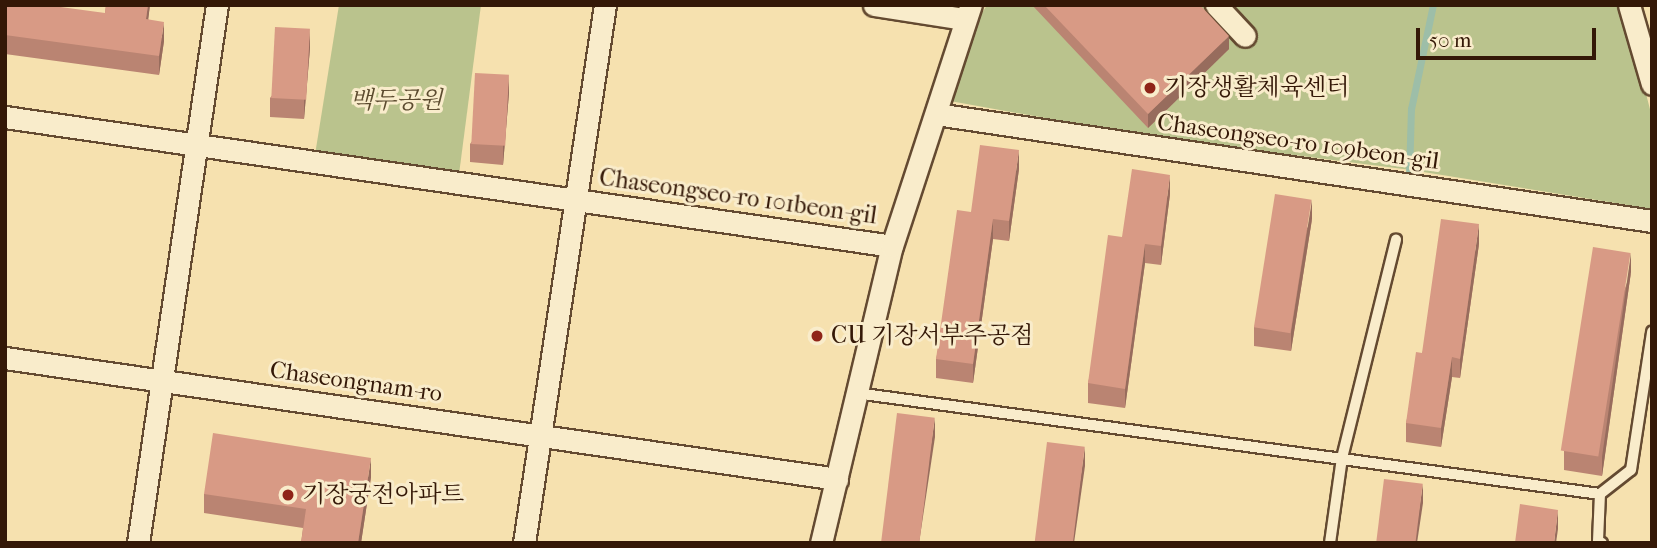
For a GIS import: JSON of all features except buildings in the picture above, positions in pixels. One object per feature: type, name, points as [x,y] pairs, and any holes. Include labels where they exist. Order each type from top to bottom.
[{"type":"street","points":[[138,543],[217,5]]},
{"type":"street","name":"Chaseongseo-ro 101beon-gil","points":[[524,543],[605,5]]},
{"type":"street","points":[[821,543],[892,246],[968,12],[874,5]]},
{"type":"street","points":[[1216,5],[1245,36]]},
{"type":"street","points":[[1629,5],[1652,83]]},
{"type":"street","name":"Chaseongseo-ro 109beon-gil","points":[[936,114],[1652,221]]},
{"type":"street","points":[[5,117],[576,200]]},
{"type":"street","name":"Chaseongseo-ro 101beon-gil","points":[[576,200],[892,246]]},
{"type":"street","name":"Chaseongnam-ro","points":[[5,358],[542,436]]},
{"type":"street","points":[[542,436],[837,479]]},
{"type":"lane","points":[[1330,543],[1342,458],[1396,240]]},
{"type":"lane","points":[[856,393],[1600,495],[1631,470],[1652,332]]},
{"type":"lane","points":[[1600,495],[1598,541],[1602,543]]},
{"type":"green space","name":"백두공원","points":[[339,5],[481,5],[458,182],[314,161]]},
{"type":"green space","points":[[987,5],[1623,5],[1652,117],[1652,209],[1411,170],[1146,136],[950,101],[979,18]]},
{"type":"waterway","points":[[1409,175],[1411,109],[1433,5]]},
{"type":"place","name":"기장생활체육센터","points":[[1150,88]]},
{"type":"place","name":"CU 기장서부주공점","points":[[817,336]]},
{"type":"place","name":"기장궁전아파트","points":[[288,495]]}]
